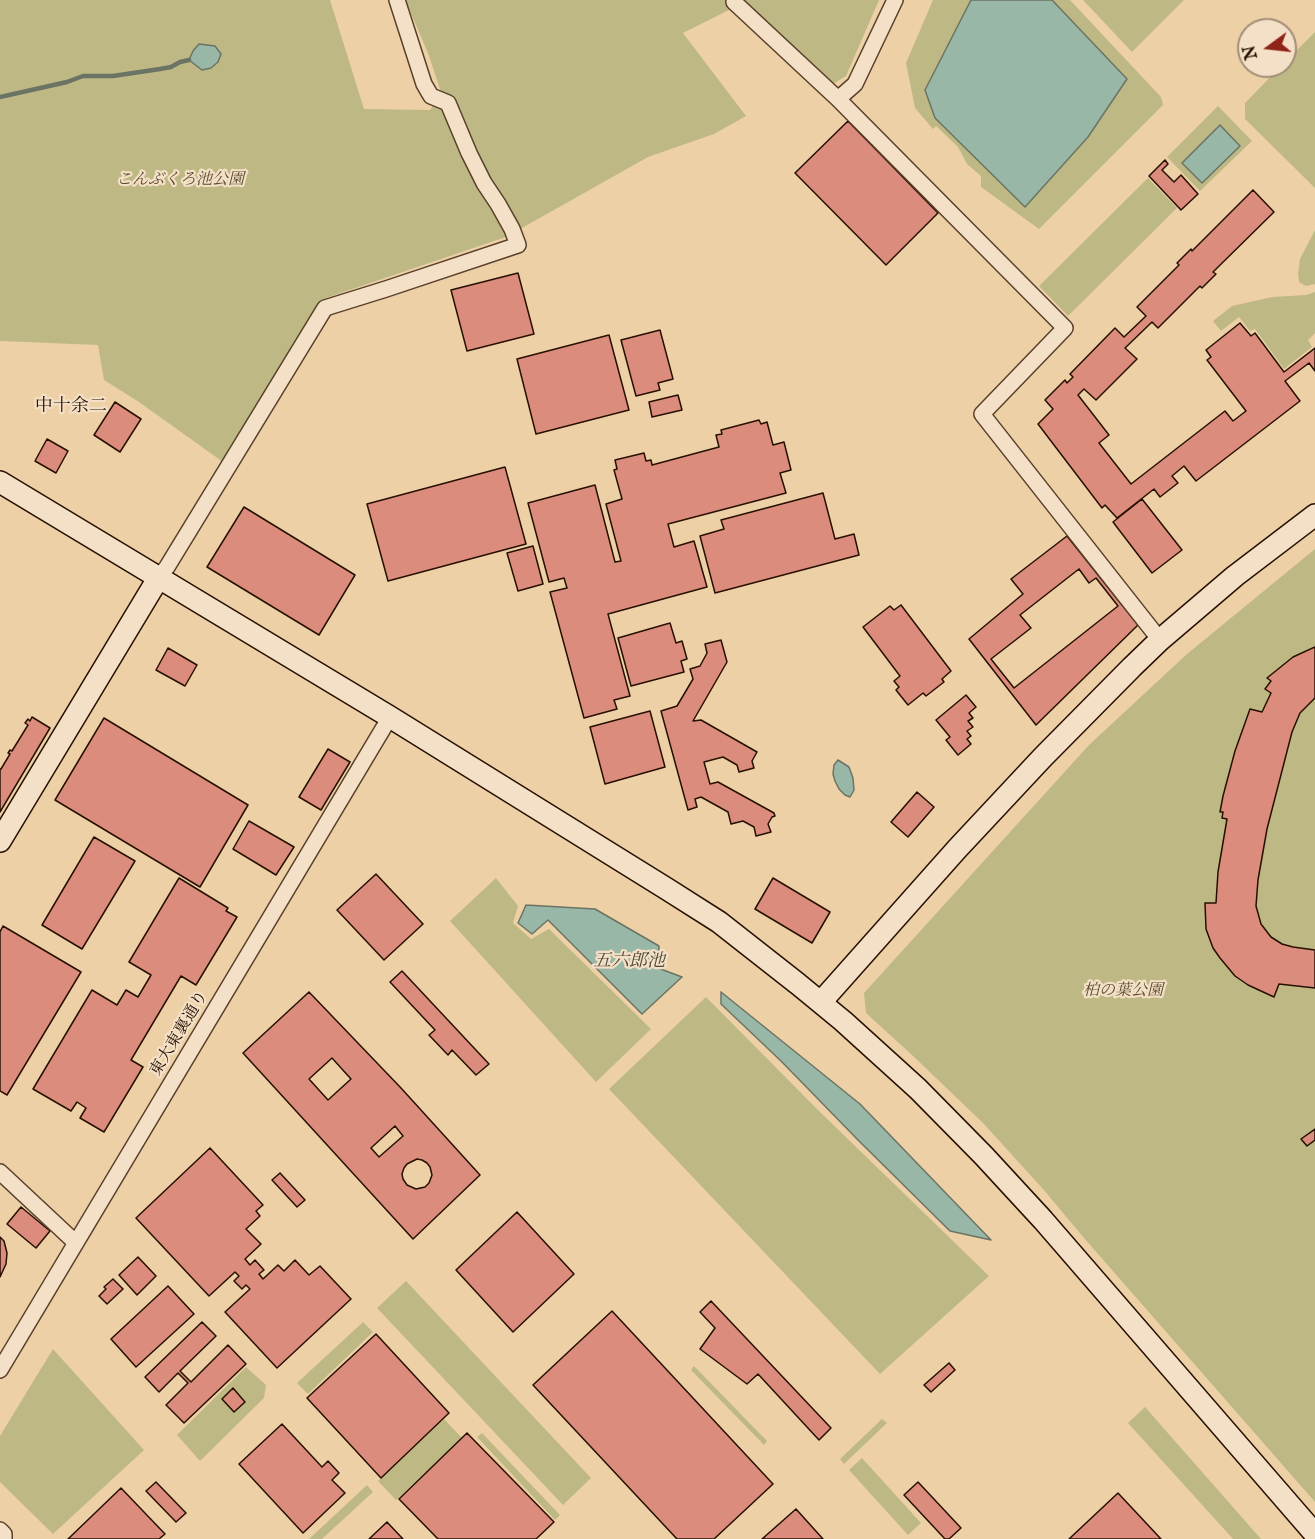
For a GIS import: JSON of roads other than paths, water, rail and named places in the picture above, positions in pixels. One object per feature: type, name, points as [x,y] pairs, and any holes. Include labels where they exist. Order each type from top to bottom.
[{"type":"street","points":[[0,841],[325,308],[518,245],[512,229],[469,153],[448,103],[431,96],[424,84],[397,0]]},
{"type":"street","points":[[838,99],[855,84],[895,0]]},
{"type":"street","points":[[734,2],[838,99],[1065,328],[982,414],[1160,640]]},
{"type":"street","points":[[0,482],[390,717],[702,911],[821,1002],[918,1089],[984,1156],[1043,1220],[1315,1534]]},
{"type":"street","points":[[821,1002],[957,849],[1036,765],[1160,640],[1235,576],[1315,515]]},
{"type":"street","name":"東大東裏通り","points":[[0,1370],[390,717]]},
{"type":"street","points":[[0,1172],[76,1243]]},
{"type":"street","points":[[0,1530],[4,1534],[4,1539]]},
{"type":"water","points":[[971,0],[1052,0],[1127,79],[1088,137],[1025,207],[935,118],[925,90]]},
{"type":"water","points":[[199,44],[215,46],[221,54],[218,62],[211,68],[202,70],[189,60]]},
{"type":"water","points":[[1220,125],[1240,146],[1202,183],[1182,163]]},
{"type":"water","points":[[838,760],[849,767],[853,778],[854,790],[850,797],[839,789],[835,781],[834,765]]},
{"type":"water","name":"五六郎池","points":[[526,905],[595,909],[659,946],[658,968],[682,977],[642,1014],[548,920],[532,934],[518,923]]},
{"type":"water","points":[[721,992],[860,1104],[991,1240],[950,1231],[721,1004]]},
{"type":"waterway","points":[[0,97],[67,82],[83,76],[113,76],[160,69],[189,60]]},
{"type":"district","name":"中十余二","points":[[71,407]]},
{"type":"park label","name":"こんぶくろ池公園","points":[[180,181]]},
{"type":"park label","name":"柏の葉公園","points":[[1123,992]]}]
